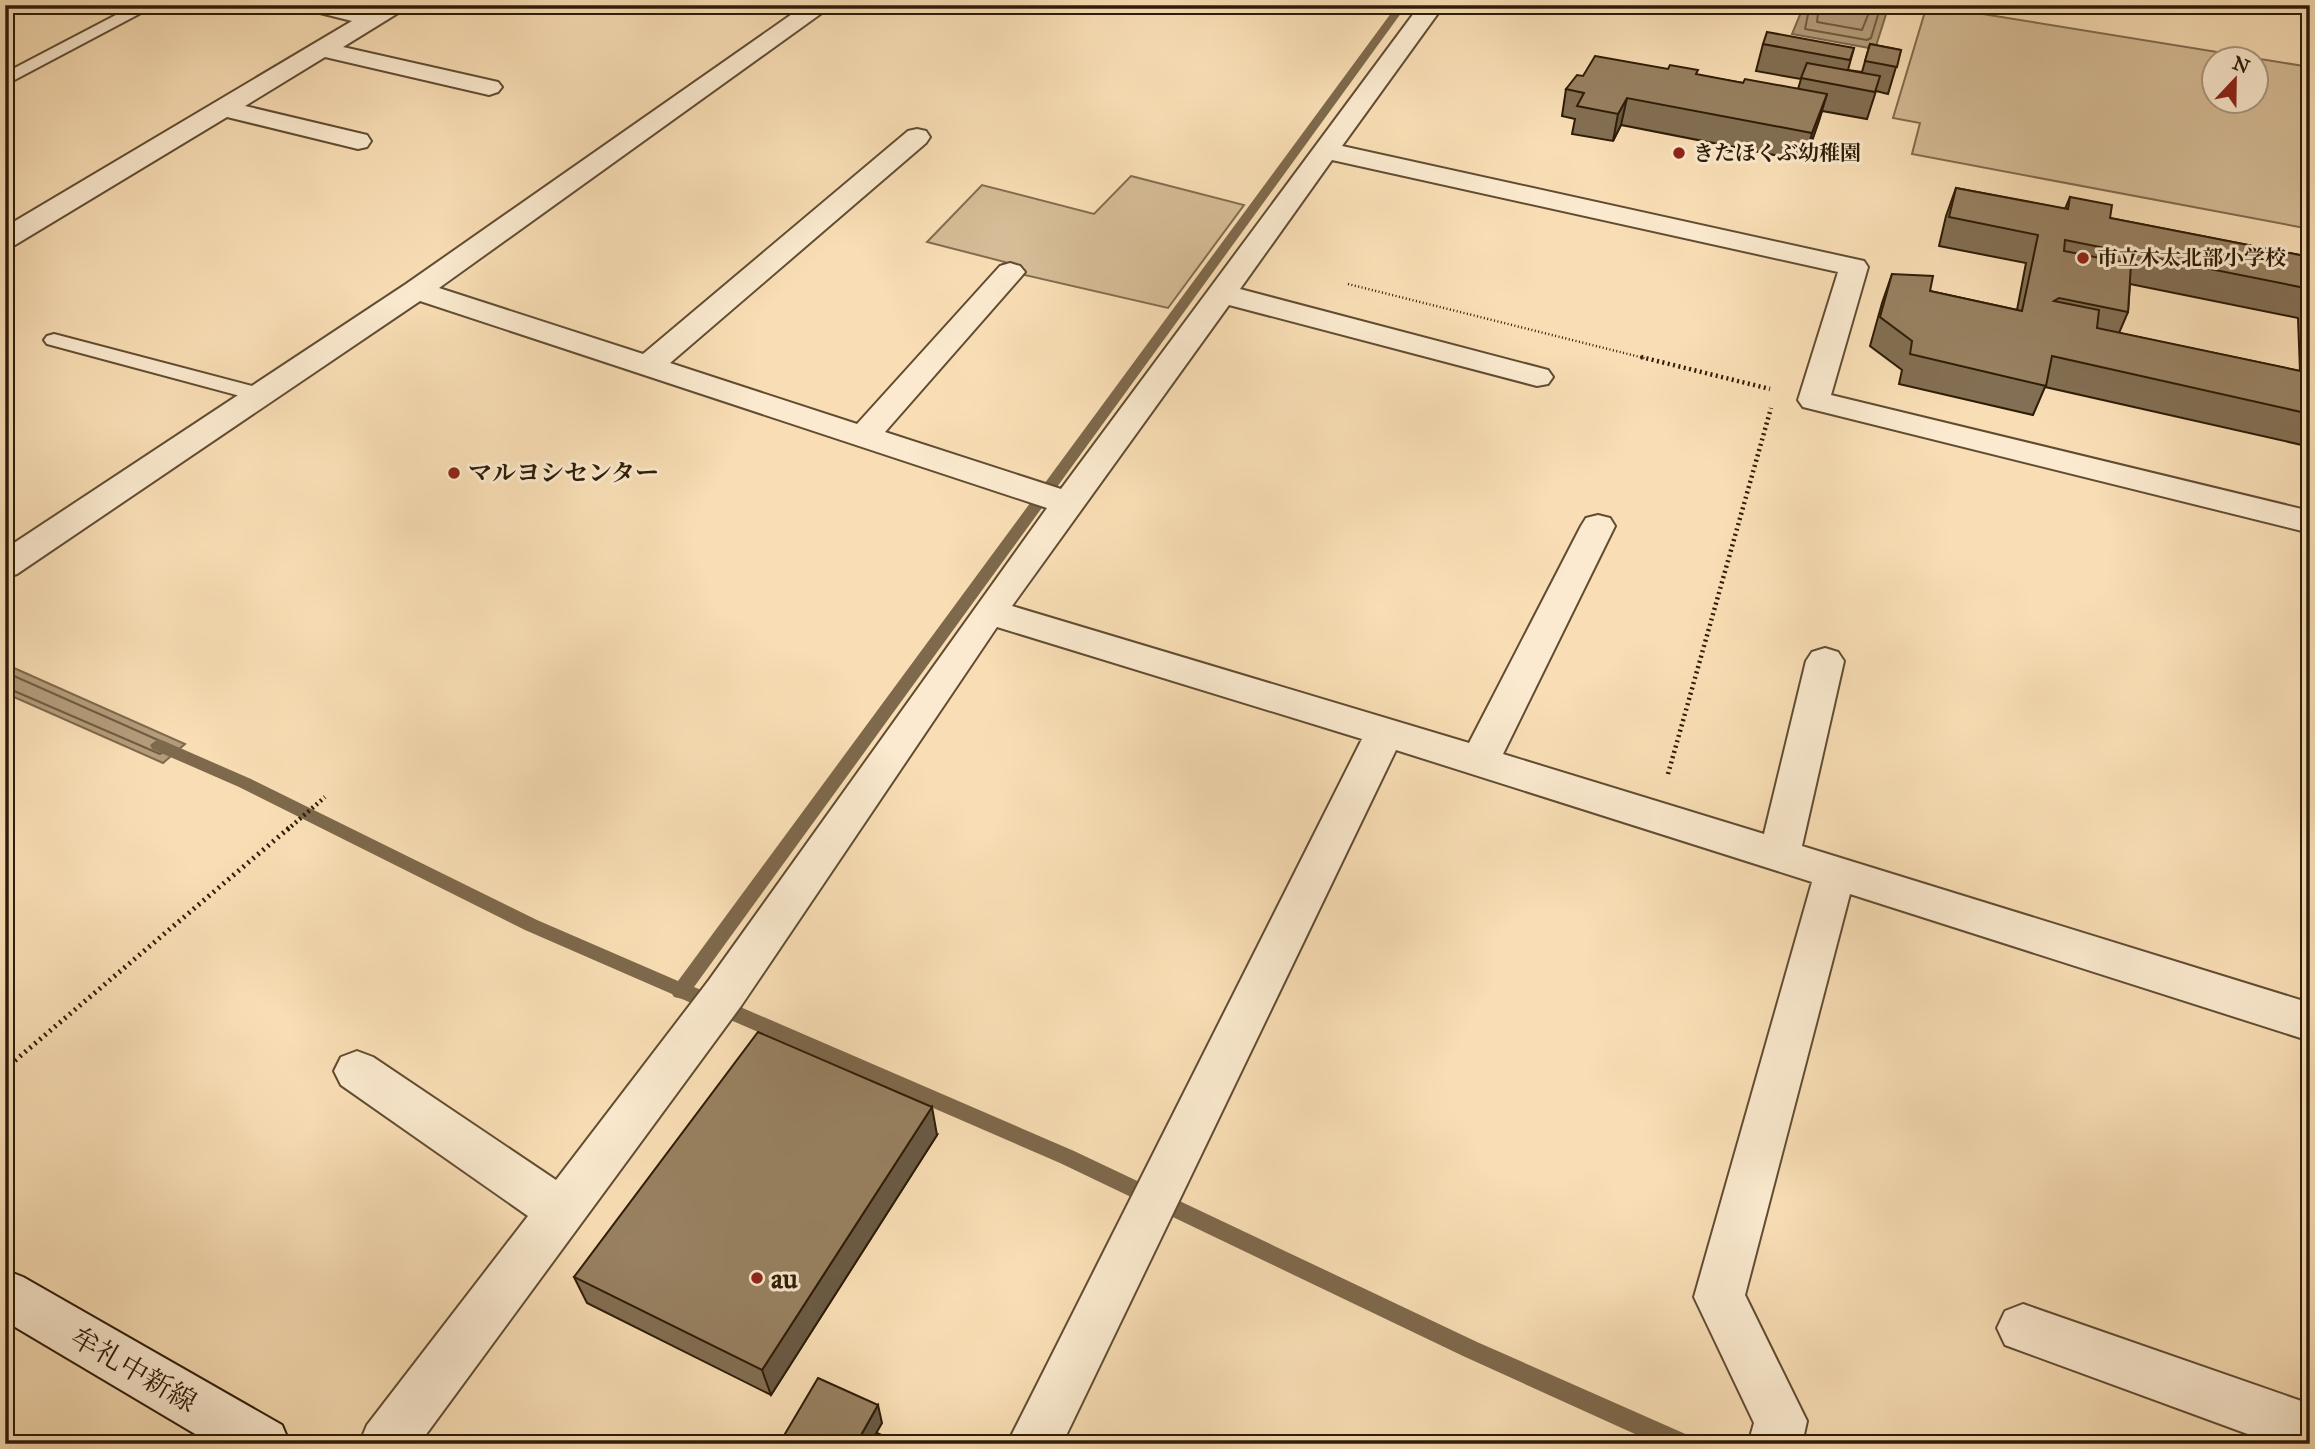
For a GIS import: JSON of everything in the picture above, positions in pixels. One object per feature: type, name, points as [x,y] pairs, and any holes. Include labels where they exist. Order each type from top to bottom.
[{"type":"street","points":[[316,5],[372,18]]},
{"type":"street","points":[[6,238],[395,5]]},
{"type":"street","points":[[5,566],[416,290],[821,5]]},
{"type":"street","points":[[386,1444],[725,993],[989,612],[1432,5]]},
{"type":"street","points":[[321,49],[489,87]]},
{"type":"street","points":[[223,108],[358,141]]},
{"type":"street","points":[[649,365],[917,137]]},
{"type":"street","points":[[1327,151],[1854,267],[1814,400],[2310,522]]},
{"type":"street","points":[[864,436],[1010,272]]},
{"type":"street","points":[[416,290],[1070,504]]},
{"type":"street","points":[[1223,294],[1537,377]]},
{"type":"street","points":[[1480,761],[1598,526]]},
{"type":"street","points":[[989,612],[1480,761],[2310,1023]]},
{"type":"street","points":[[1779,855],[1825,661]]},
{"type":"street","points":[[1034,1444],[1385,732]]},
{"type":"street","points":[[1775,1444],[1780,1421],[1719,1297],[1835,873]]},
{"type":"street","points":[[357,1071],[561,1211]]},
{"type":"street","name":"牟礼中新線","points":[[5,1294],[263,1444]]},
{"type":"street","points":[[2023,1328],[2310,1430]]},
{"type":"lane","points":[[5,80],[148,5]]},
{"type":"lane","points":[[54,340],[259,396]]},
{"type":"path","points":[[1343,283],[1814,400]]},
{"type":"path","points":[[1656,816],[1777,391]]},
{"type":"path","points":[[5,1069],[325,797]]},
{"type":"shaded area","points":[[1927,5],[2200,49],[2200,116],[2270,116],[2270,61],[2310,67],[2310,229],[1912,154],[1920,123],[1893,118]]},
{"type":"shaded area","points":[[1131,176],[1244,205],[1168,308],[999,269],[1005,262],[927,242],[982,185],[1094,214]]},
{"type":"water","points":[[1804,5],[1889,5],[1875,49],[1792,34]]},
{"type":"water","points":[[5,664],[185,744],[163,763],[5,693]]},
{"type":"building","points":[[1767,32],[1854,48],[1850,60],[1763,44]]},
{"type":"building","points":[[1870,44],[1901,50],[1897,67],[1865,61]]},
{"type":"building","points":[[1595,56],[1668,69],[1670,65],[1698,70],[1696,74],[1743,83],[1745,79],[1827,94],[1812,133],[1627,98],[1618,114],[1577,106],[1584,93],[1566,89],[1577,75],[1583,76]]},
{"type":"building","points":[[1807,63],[1880,76],[1875,92],[1801,78]]},
{"type":"building","points":[[1956,188],[2068,209],[2070,197],[2112,205],[2110,218],[2310,257],[2310,289],[2065,240],[2064,251],[2131,264],[2128,312],[2059,298],[2054,301],[2099,310],[2097,328],[2310,373],[2310,414],[2052,356],[2046,386],[1910,354],[1912,341],[1880,317],[1892,274],[1933,276],[1930,291],[2022,311],[2038,235],[1949,217]]},
{"type":"building","points":[[758,1032],[932,1107],[762,1370],[574,1277]]},
{"type":"building","points":[[818,1378],[878,1405],[856,1444],[779,1444]]},
{"type":"building","points":[[877,1433],[901,1444],[871,1444]]},
{"type":"waterway","points":[[681,990],[1402,5]]},
{"type":"waterway","points":[[158,745],[245,783],[531,925],[681,990]]},
{"type":"waterway","points":[[681,990],[1067,1157],[1470,1349],[1682,1444]]},
{"type":"place","name":"きたほくぶ幼稚園","points":[[1679,153]]},
{"type":"place","name":"市立木太北部小学校","points":[[2083,258]]},
{"type":"place","name":"マルヨシセンター","points":[[454,473]]},
{"type":"place","name":"au","points":[[757,1278]]}]
